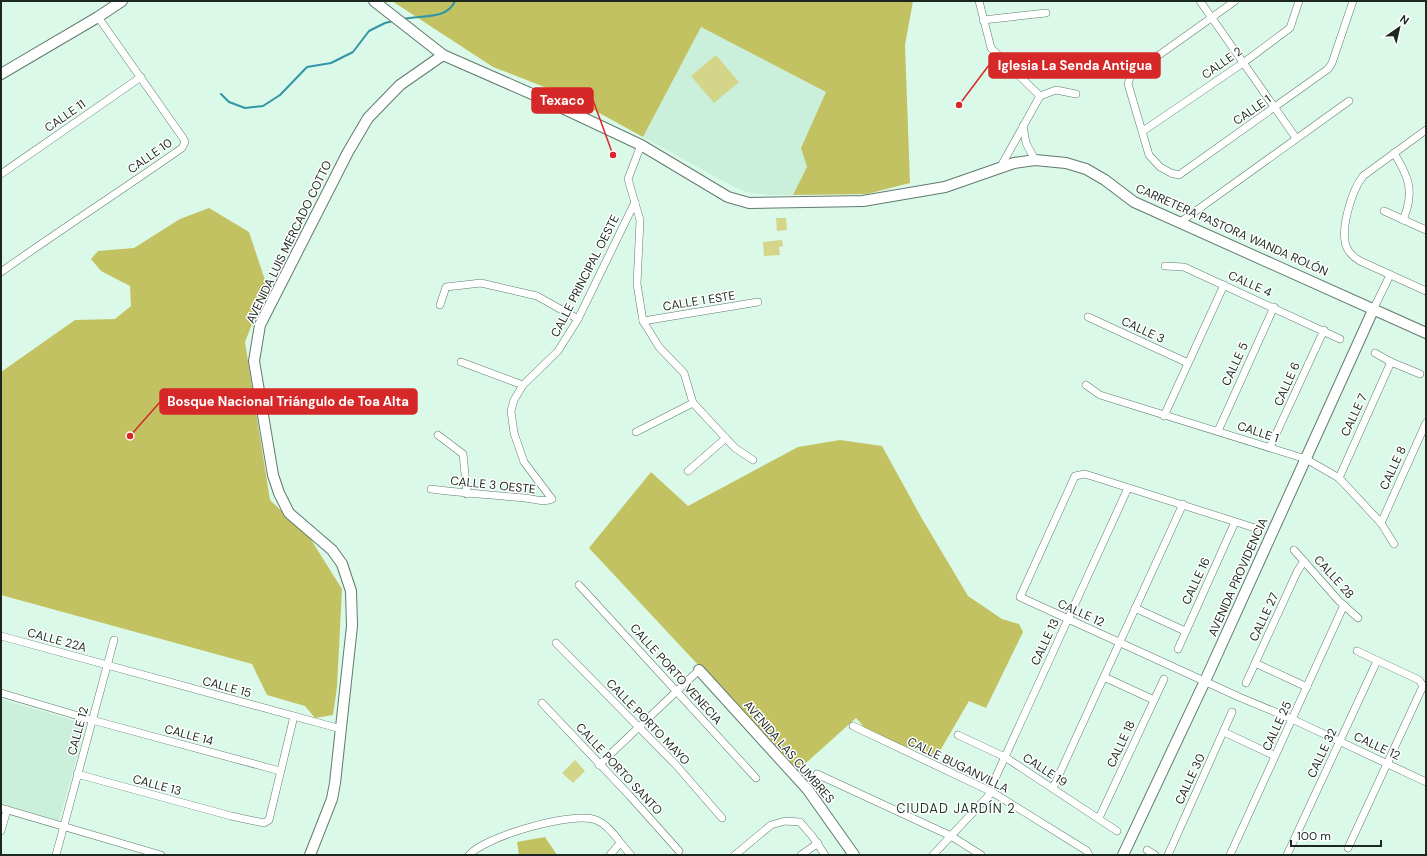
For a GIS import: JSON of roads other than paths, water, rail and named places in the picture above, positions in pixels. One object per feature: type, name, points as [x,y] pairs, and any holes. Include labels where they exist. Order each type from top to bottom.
[{"type":"street","name":"CARRETERA PASTORA WANDA ROLÓN","points":[[374,1],[443,55],[542,98],[641,145],[728,197],[749,203],[863,201],[945,187],[1014,163],[1039,160],[1086,169],[1105,180],[1134,202],[1426,332]]},
{"type":"street","points":[[979,1],[991,48],[1040,96]]},
{"type":"street","points":[[1200,1],[1296,138]]},
{"type":"street","points":[[1143,131],[1128,84],[1131,75],[1235,1]]},
{"type":"street","name":"CALLE 2","points":[[1143,131],[1243,63],[1290,28],[1299,1]]},
{"type":"street","name":"CALLE 1","points":[[1143,131],[1149,155],[1171,174],[1179,175],[1328,69],[1332,63],[1353,1]]},
{"type":"street","points":[[1,74],[98,17],[115,2]]},
{"type":"street","points":[[983,20],[1046,12]]},
{"type":"street","name":"CALLE 10","points":[[1,272],[51,236],[77,221],[182,148],[184,142],[183,138],[98,17]]},
{"type":"street","name":"AVENIDA LUIS MERCADO COTTO","points":[[310,855],[332,799],[352,626],[351,592],[342,564],[332,550],[289,512],[278,493],[273,475],[254,361],[260,325],[348,152],[368,118],[400,85],[443,55]]},
{"type":"street","name":"CALLE 11","points":[[1,174],[141,77]]},
{"type":"street","points":[[1000,168],[1040,96],[1056,90],[1076,94]]},
{"type":"street","points":[[1179,223],[1349,101]]},
{"type":"street","points":[[1023,125],[1026,143],[1039,160]]},
{"type":"street","points":[[1426,130],[1363,176],[1357,183],[1344,230],[1344,240],[1347,249],[1352,256],[1360,262],[1426,291]]},
{"type":"street","points":[[641,145],[628,179],[640,220],[637,284],[643,321],[659,347],[684,373],[693,403],[735,448],[753,460]]},
{"type":"street","points":[[1394,153],[1403,168],[1409,185],[1409,203],[1403,220]]},
{"type":"street","name":"CALLE PRINCIPAL OESTE","points":[[552,499],[524,462],[514,433],[511,411],[514,400],[523,385],[558,351],[578,319],[635,202]]},
{"type":"street","points":[[1384,211],[1426,230]]},
{"type":"street","name":"CALLE 4","points":[[1165,266],[1184,267],[1324,330],[1340,339]]},
{"type":"street","points":[[1374,308],[1390,275]]},
{"type":"street","points":[[440,306],[446,286],[480,283],[537,296],[578,319]]},
{"type":"street","points":[[1164,416],[1224,285]]},
{"type":"street","name":"CALLE 1 ESTE","points":[[643,321],[758,302]]},
{"type":"street","name":"CALLE 5","points":[[1218,430],[1274,307]]},
{"type":"street","name":"AVENIDA PROVIDENCIA","points":[[1123,855],[1205,680],[1374,308]]},
{"type":"street","name":"CALLE 3","points":[[1088,317],[1188,363]]},
{"type":"street","name":"CALLE 6","points":[[1270,447],[1324,330]]},
{"type":"street","points":[[1375,353],[1391,362],[1420,374]]},
{"type":"street","points":[[461,362],[523,385]]},
{"type":"street","name":"CALLE 7","points":[[1339,478],[1391,362]]},
{"type":"street","name":"CALLE 1","points":[[1086,385],[1100,395],[1164,416],[1218,430],[1306,458],[1339,478],[1381,523],[1394,544]]},
{"type":"street","points":[[636,432],[693,403]]},
{"type":"street","name":"CALLE 8","points":[[1381,523],[1426,423]]},
{"type":"street","points":[[438,435],[463,454],[467,494]]},
{"type":"street","points":[[688,471],[726,438]]},
{"type":"street","name":"CALLE 12","points":[[1255,528],[1085,474],[1075,476],[1020,597],[1119,643],[1205,680],[1239,697],[1292,719],[1426,782]]},
{"type":"street","name":"CALLE 3 OESTE","points":[[431,488],[467,494],[527,498],[546,502],[552,499]]},
{"type":"street","name":"CALLE 13","points":[[993,783],[1128,488]]},
{"type":"street","points":[[1053,788],[1183,504]]},
{"type":"street","name":"CALLE 16","points":[[1178,649],[1235,522]]},
{"type":"street","name":"CALLE 28","points":[[1294,550],[1344,605],[1358,618]]},
{"type":"street","name":"CALLE 27","points":[[1246,683],[1297,572],[1304,561]]},
{"type":"street","name":"CALLE PORTO VENECIA","points":[[579,585],[756,778]]},
{"type":"street","name":"CALLE 25","points":[[1230,855],[1344,605]]},
{"type":"street","points":[[1135,608],[1185,631]]},
{"type":"street","name":"CALLE 22A","points":[[1,636],[107,666]]},
{"type":"street","name":"CALLE 12","points":[[56,855],[114,640]]},
{"type":"street","name":"CALLE PORTO MAYO","points":[[556,643],[676,765],[722,818]]},
{"type":"street","points":[[1348,848],[1389,764],[1423,686],[1419,680],[1356,651]]},
{"type":"street","name":"CALLE 32","points":[[1287,855],[1377,661]]},
{"type":"street","points":[[1255,663],[1307,687]]},
{"type":"street","name":"CALLE 15","points":[[107,666],[341,729]]},
{"type":"street","points":[[599,765],[699,670]]},
{"type":"street","name":"AVENIDA LAS CUMBRES","points":[[699,670],[808,790],[854,855]]},
{"type":"street","points":[[1104,677],[1154,700]]},
{"type":"street","name":"CALLE 18","points":[[1098,818],[1164,679]]},
{"type":"street","name":"CALLE 14","points":[[1,693],[92,720],[280,771]]},
{"type":"street","name":"CALLE PORTO SANTO","points":[[542,703],[599,765],[629,794],[679,851]]},
{"type":"street","name":"CALLE 30","points":[[1168,855],[1232,712]]},
{"type":"street","points":[[280,771],[294,716]]},
{"type":"street","name":"CALLE BUGANVILLA","points":[[853,726],[992,792],[1087,850],[1089,855]]},
{"type":"street","points":[[1224,732],[1276,756]]},
{"type":"street","name":"CALLE 19","points":[[958,735],[1005,757],[1117,831]]},
{"type":"street","name":"CALLE 13","points":[[78,774],[231,816],[264,823],[268,822],[280,771]]},
{"type":"street","points":[[817,774],[952,836],[981,855]]},
{"type":"street","points":[[933,855],[992,792]]},
{"type":"street","points":[[1,831],[4,809],[161,855]]},
{"type":"street","points":[[469,855],[486,842],[516,832],[572,818],[587,818],[598,821],[609,829],[630,855]]},
{"type":"street","points":[[735,855],[771,825],[785,821],[800,822],[818,843],[825,855]]},
{"type":"street","points":[[610,855],[620,843]]},
{"type":"street","points":[[801,855],[818,843]]},
{"type":"street","points":[[1147,850],[1155,855]]},
{"type":"waterway","points":[[403,19],[440,14],[451,7],[455,1]]},
{"type":"waterway","points":[[221,94],[229,102],[245,108],[263,106],[280,95],[307,67],[331,63],[353,52],[369,31],[385,23],[393,21]]},
{"type":"place","name":"Iglesia La Senda Antigua","points":[[959,105]]},
{"type":"place","name":"Texaco","points":[[613,155]]},
{"type":"place","name":"Bosque Nacional Triángulo de Toa Alta","points":[[130,436]]},
{"type":"district","name":"CIUDAD JARDÍN 2","points":[[956,808]]}]
